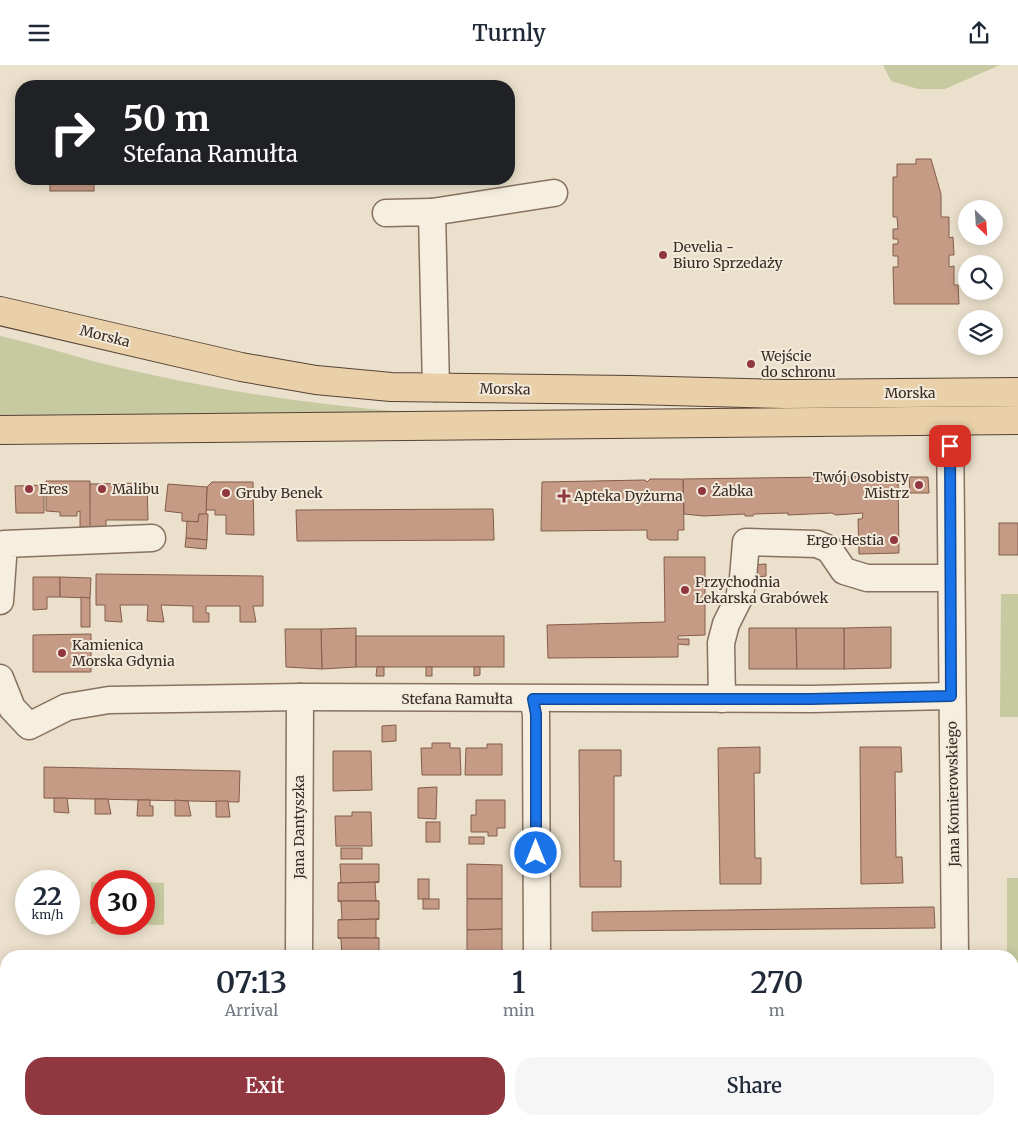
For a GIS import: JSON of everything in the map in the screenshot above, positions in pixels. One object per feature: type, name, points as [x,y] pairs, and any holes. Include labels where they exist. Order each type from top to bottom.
[{"type":"main road","name":"Morska","points":[[0,311],[242,367],[316,380],[391,387],[785,394],[1018,392]]},
{"type":"main road","name":"Morska","points":[[0,430],[1018,420]]},
{"type":"street","points":[[386,213],[432,212],[554,193]]},
{"type":"street","points":[[432,212],[436,388]]},
{"type":"street","name":"Jana Komierowskiego","points":[[950,421],[951,696],[955,950]]},
{"type":"street","points":[[0,601],[4,544],[152,538]]},
{"type":"street","points":[[722,699],[721,643],[726,624],[739,598],[746,542],[817,544],[829,549],[844,571],[867,578],[951,578]]},
{"type":"street","name":"Stefana Ramułta","points":[[0,679],[12,708],[29,726],[67,707],[110,700],[300,697],[722,699],[951,696]]},
{"type":"street","name":"Jana Dantyszka","points":[[299,950],[300,697]]},
{"type":"street","points":[[533,699],[536,714],[537,950]]},
{"type":"green space","points":[[883,65],[1000,65],[945,89],[918,89],[891,81]]},
{"type":"green space","points":[[0,336],[106,364],[192,383],[299,401],[407,412],[0,418]]},
{"type":"green space","points":[[1001,594],[1018,594],[1018,717],[1000,717]]},
{"type":"green space","points":[[1007,878],[1018,878],[1018,950],[1007,950]]},
{"type":"green space","points":[[155,883],[164,883],[164,925],[155,925]]},
{"type":"building","points":[[916,159],[931,159],[941,194],[941,217],[949,217],[949,238],[953,237],[954,255],[949,255],[949,267],[954,266],[954,285],[958,285],[959,304],[894,304],[893,267],[898,267],[898,256],[893,256],[893,244],[898,244],[898,239],[893,239],[893,229],[898,229],[897,217],[893,217],[893,177],[897,177],[897,164],[916,164]]},
{"type":"building","points":[[50,185],[94,185],[94,191],[50,191]]},
{"type":"building","points":[[898,476],[899,553],[859,554],[858,519],[862,519],[863,513],[788,515],[788,513],[754,514],[753,516],[745,516],[745,514],[704,516],[684,514],[683,479]]},
{"type":"building","name":"Twój Osobisty Mistrz","points":[[909,477],[928,477],[929,493],[910,493]]},
{"type":"building","points":[[650,479],[682,479],[683,481],[684,530],[678,530],[678,540],[650,540],[647,538],[647,530],[541,531],[542,482],[645,480],[647,482]]},
{"type":"building","points":[[46,481],[90,481],[91,527],[80,527],[80,511],[77,512],[77,516],[60,516],[60,512],[46,511]]},
{"type":"building","points":[[212,482],[253,482],[254,535],[226,534],[226,515],[215,515],[215,510],[206,510],[207,487]]},
{"type":"building","points":[[147,483],[148,520],[106,520],[106,530],[90,530],[90,484]]},
{"type":"building","points":[[168,484],[207,487],[206,515],[199,514],[198,522],[182,521],[182,513],[165,511]]},
{"type":"building","points":[[44,485],[44,513],[16,513],[15,486]]},
{"type":"building","points":[[493,509],[494,540],[297,541],[296,510]]},
{"type":"building","points":[[199,514],[208,514],[207,540],[186,538],[187,521],[198,522]]},
{"type":"building","points":[[999,523],[1018,523],[1018,555],[999,555]]},
{"type":"building","points":[[186,538],[207,540],[206,549],[185,547]]},
{"type":"building","name":"Przychodnia Lekarska Grabówek","points":[[664,557],[705,557],[705,635],[678,636],[678,639],[689,639],[689,645],[678,644],[678,657],[548,658],[547,625],[665,622]]},
{"type":"building","points":[[766,564],[766,576],[752,578],[751,565]]},
{"type":"building","points":[[96,574],[263,576],[263,606],[253,606],[256,622],[240,622],[240,606],[206,606],[206,613],[209,613],[209,622],[193,622],[193,606],[161,605],[164,622],[147,621],[148,605],[120,605],[122,622],[105,621],[105,605],[96,605]]},
{"type":"building","points":[[33,577],[60,577],[60,597],[47,597],[47,609],[33,610]]},
{"type":"building","points":[[60,577],[91,578],[90,598],[60,597]]},
{"type":"building","points":[[81,597],[90,598],[90,627],[81,627]]},
{"type":"building","points":[[891,627],[891,668],[844,669],[844,628]]},
{"type":"building","points":[[356,628],[356,667],[322,669],[321,629]]},
{"type":"building","points":[[749,628],[796,628],[797,669],[749,669]]},
{"type":"building","points":[[796,628],[844,628],[844,669],[797,669]]},
{"type":"building","points":[[285,629],[321,629],[322,669],[286,667]]},
{"type":"building","name":"Kamienica Morska Gdynia","points":[[91,634],[91,672],[33,672],[33,635]]},
{"type":"building","points":[[356,636],[504,636],[504,667],[356,667]]},
{"type":"building","points":[[377,667],[384,667],[384,676],[376,676]]},
{"type":"building","points":[[426,667],[432,667],[432,676],[426,676]]},
{"type":"building","points":[[474,667],[480,667],[480,675],[474,676]]},
{"type":"building","points":[[396,725],[396,741],[382,742],[382,726]]},
{"type":"building","points":[[432,743],[450,743],[450,748],[460,748],[461,775],[422,775],[421,748],[432,748]]},
{"type":"building","points":[[487,744],[502,744],[502,775],[465,775],[466,748],[487,748]]},
{"type":"building","points":[[760,747],[760,773],[754,773],[755,858],[761,858],[761,884],[720,884],[718,748]]},
{"type":"building","points":[[860,747],[901,747],[902,772],[895,772],[896,857],[902,857],[903,883],[861,884]]},
{"type":"building","points":[[579,750],[621,750],[621,776],[614,776],[614,861],[621,861],[621,887],[580,887]]},
{"type":"building","points":[[333,751],[371,751],[372,790],[333,791]]},
{"type":"building","points":[[44,767],[240,771],[239,802],[44,798]]},
{"type":"building","points":[[437,787],[436,819],[418,818],[418,788]]},
{"type":"building","points":[[54,798],[67,798],[69,813],[54,812]]},
{"type":"building","points":[[95,799],[108,799],[111,814],[95,814]]},
{"type":"building","points":[[138,800],[150,800],[150,806],[153,806],[153,816],[137,816]]},
{"type":"building","points":[[175,800],[188,801],[191,816],[175,816]]},
{"type":"building","points":[[476,800],[505,800],[505,828],[497,828],[497,836],[488,836],[488,832],[471,832],[471,815],[476,815]]},
{"type":"building","points":[[216,801],[228,801],[230,817],[216,817]]},
{"type":"building","points":[[352,812],[371,812],[372,846],[336,846],[335,816],[352,816]]},
{"type":"building","points":[[426,822],[440,822],[440,842],[426,842]]},
{"type":"building","points":[[469,837],[484,837],[484,844],[469,844]]},
{"type":"building","points":[[341,848],[362,848],[362,859],[341,859]]},
{"type":"building","points":[[340,864],[379,864],[379,882],[338,883],[341,882]]},
{"type":"building","points":[[467,864],[502,865],[502,899],[467,899]]},
{"type":"building","points":[[418,879],[429,879],[429,899],[418,899]]},
{"type":"building","points":[[379,882],[375,883],[376,901],[338,901],[338,883]]},
{"type":"building","points":[[423,899],[439,899],[439,909],[423,909]]},
{"type":"building","points":[[467,899],[502,899],[502,929],[467,930]]},
{"type":"building","points":[[338,901],[379,901],[379,919],[338,920],[342,919],[341,902]]},
{"type":"building","points":[[934,907],[935,928],[592,931],[592,912]]},
{"type":"building","points":[[379,919],[376,920],[376,938],[338,938],[338,920]]},
{"type":"building","points":[[502,929],[502,950],[467,950],[467,930]]},
{"type":"building","points":[[338,938],[379,938],[379,950],[342,950],[341,939]]},
{"type":"place","name":"Develia - Biuro Sprzedaży","points":[[663,255]]},
{"type":"place","name":"Wejście do schronu","points":[[751,364]]},
{"type":"place","name":"Twój Osobisty Mistrz","points":[[919,485]]},
{"type":"place","name":"Eres","points":[[29,489]]},
{"type":"place","name":"Malibu","points":[[102,489]]},
{"type":"place","name":"Żabka","points":[[702,491]]},
{"type":"place","name":"Gruby Benek","points":[[226,493]]},
{"type":"place","name":"Apteka Dyżurna","points":[[564,496]]},
{"type":"place","name":"Ergo Hestia","points":[[894,540]]},
{"type":"place","name":"Przychodnia Lekarska Grabówek","points":[[685,590]]},
{"type":"place","name":"Kamienica Morska Gdynia","points":[[62,653]]},
{"type":"route","points":[[536,853],[536,714],[533,699],[811,699],[951,696],[950,446]]}]
